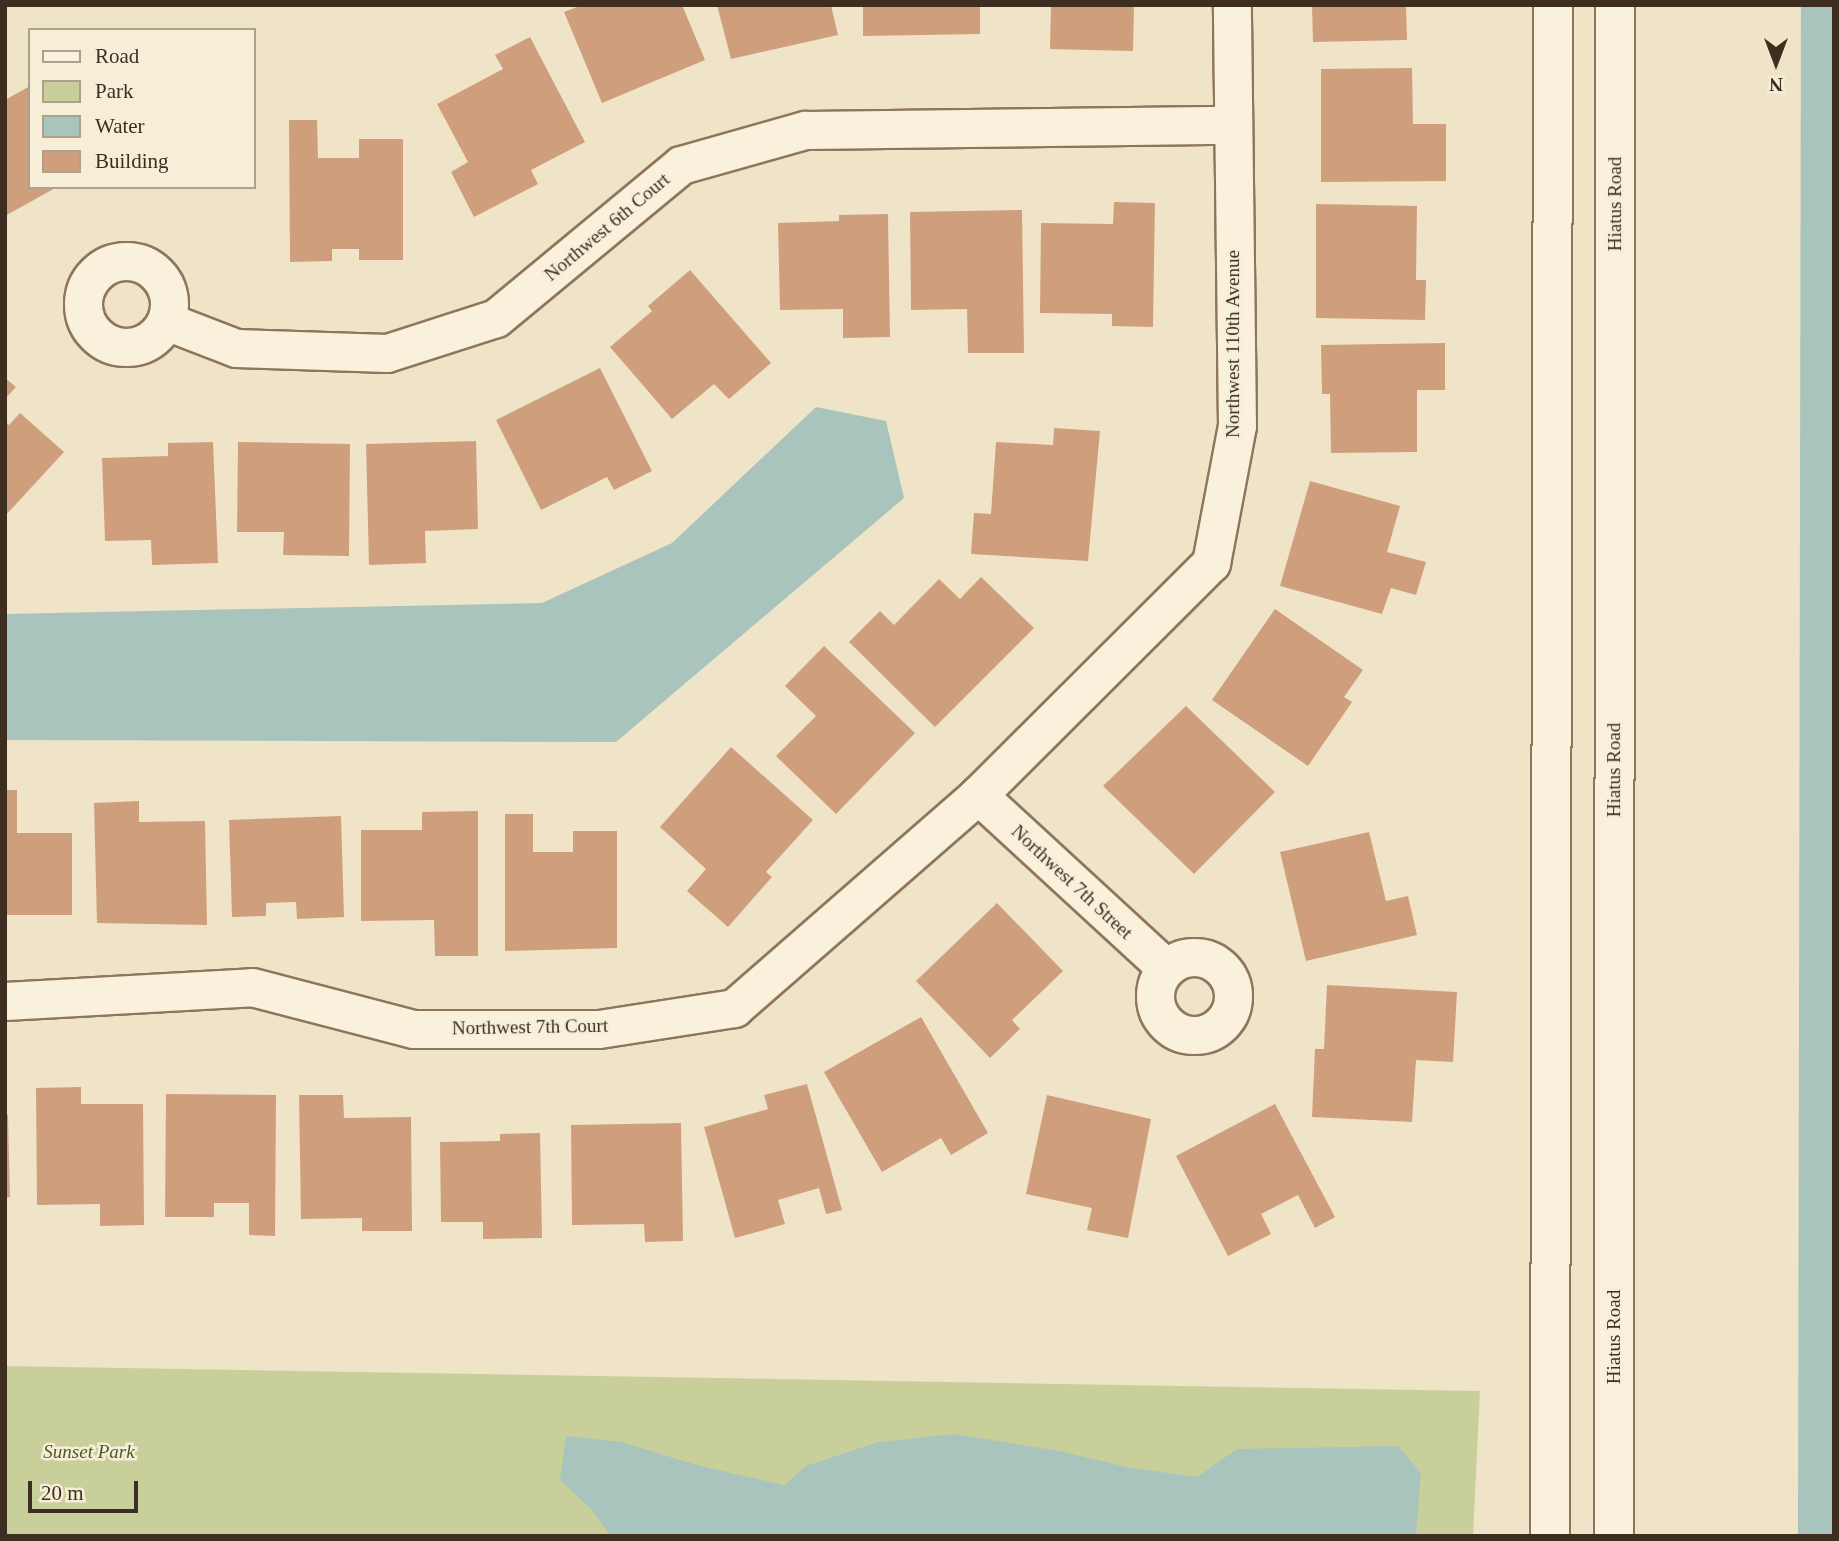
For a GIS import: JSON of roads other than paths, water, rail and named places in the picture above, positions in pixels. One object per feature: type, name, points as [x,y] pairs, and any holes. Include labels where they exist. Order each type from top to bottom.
[{"type":"main road","points":[[1550,1536],[1553,5]]},
{"type":"main road","name":"Hiatus Road","points":[[1614,1536],[1615,5]]},
{"type":"street","name":"Northwest 110th Avenue","points":[[978,795],[1211,563],[1237,426],[1231,125],[1232,5]]},
{"type":"street","name":"Northwest 6th Court","points":[[166,321],[236,348],[387,352],[496,318],[681,165],[805,130],[1231,125]]},
{"type":"street","name":"Northwest 7th Street","points":[[978,795],[1166,968]]},
{"type":"street","name":"Northwest 7th Court","points":[[5,1001],[252,987],[414,1028],[599,1028],[734,1008],[978,795]]},
{"type":"water","points":[[816,407],[886,421],[904,498],[616,742],[5,740],[5,614],[542,603],[672,543]]},
{"type":"water","points":[[954,1434],[1059,1451],[1131,1468],[1197,1477],[1237,1449],[1398,1446],[1421,1473],[1416,1536],[611,1536],[590,1508],[560,1480],[566,1436],[621,1442],[700,1466],[784,1485],[806,1466],[878,1442]]},
{"type":"waterway","points":[[1817,1536],[1820,5]]},
{"type":"park label","name":"Sunset Park","points":[[89,1452]]}]
